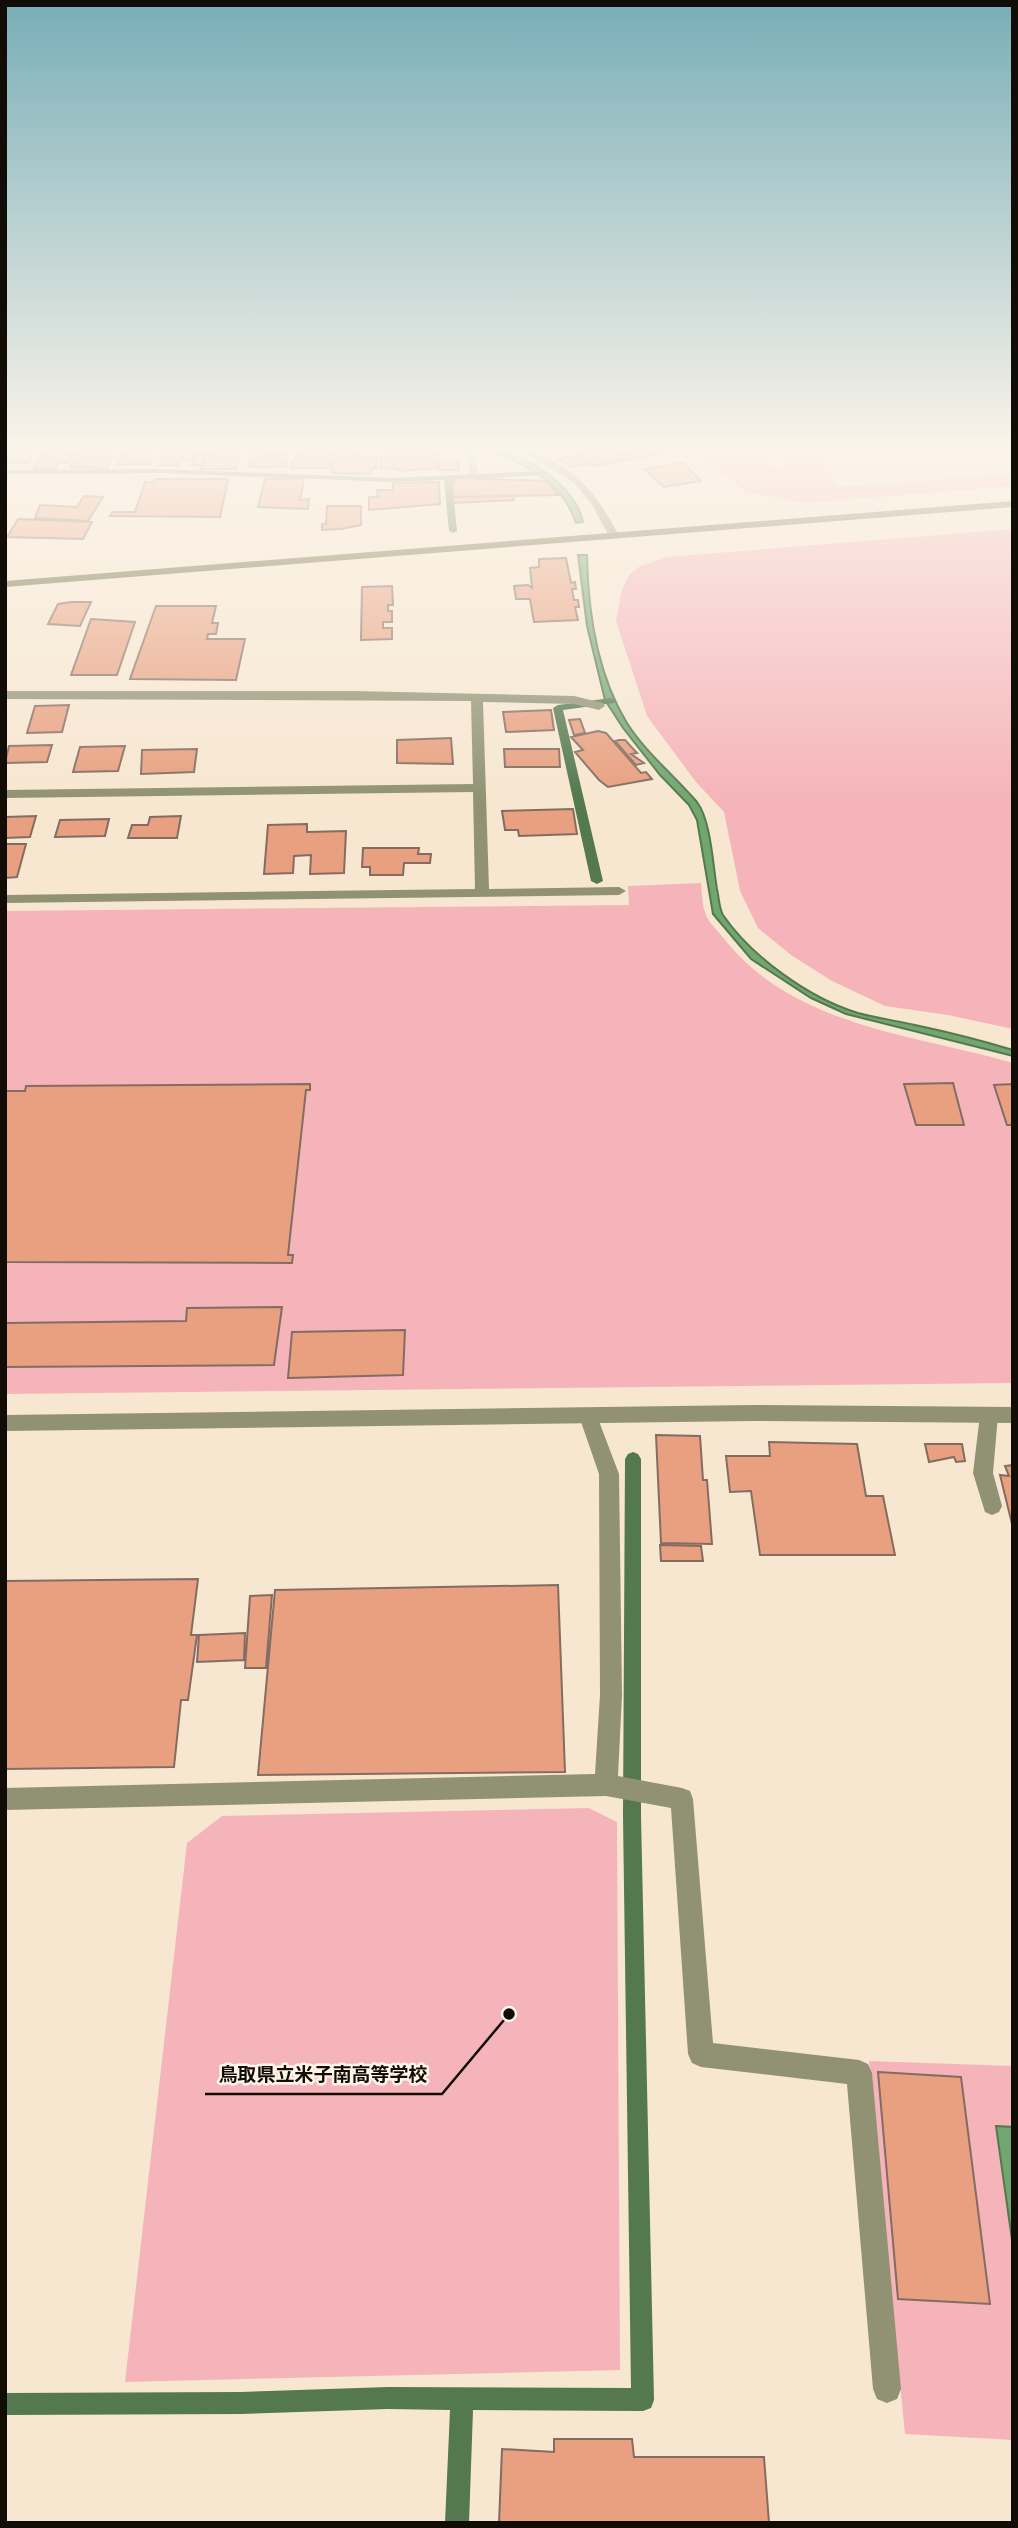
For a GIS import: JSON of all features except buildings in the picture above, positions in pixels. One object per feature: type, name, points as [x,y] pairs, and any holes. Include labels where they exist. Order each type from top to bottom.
[{"type":"main road","points":[[5,584],[246,565]]},
{"type":"street","points":[[5,695],[353,695],[574,700],[600,706]]},
{"type":"street","points":[[477,698],[482,891]]},
{"type":"street","points":[[5,794],[479,788]]},
{"type":"street","points":[[5,899],[270,898],[482,891],[619,891]]},
{"type":"street","points":[[5,1423],[752,1413],[1013,1415]]},
{"type":"street","points":[[989,1415],[983,1473],[992,1506]]},
{"type":"street","points":[[588,1416],[609,1474],[611,1695],[606,1785]]},
{"type":"street","points":[[5,1799],[606,1785],[682,1799],[701,2054],[859,2073],[887,2389]]},
{"type":"shaded area","points":[[579,565],[587,565],[592,620],[608,684],[635,734],[702,810],[723,915],[749,946],[801,986],[839,1006],[865,1015],[1001,1046],[1013,1050],[1013,1056],[846,1014],[811,998],[751,959],[713,914],[697,820],[689,805],[660,775],[605,700],[587,626]]},
{"type":"shaded area","points":[[1013,565],[1013,1029],[948,1015],[885,1006],[832,981],[791,955],[758,928],[740,891],[724,812],[696,782],[647,716],[616,621],[622,589],[629,575],[640,566]]},
{"type":"shaded area","points":[[701,883],[707,918],[753,969],[785,992],[821,1010],[858,1023],[1013,1063],[1013,1383],[5,1394],[5,911],[629,905],[628,886]]},
{"type":"shaded area","points":[[589,1808],[617,1822],[620,2370],[125,2382],[187,1843],[222,1816]]},
{"type":"shaded area","points":[[869,2061],[1013,2066],[1013,2440],[905,2434]]},
{"type":"shaded area","points":[[996,2126],[1013,2127],[1013,2247]]},
{"type":"waterway","points":[[597,881],[558,708],[611,701]]},
{"type":"waterway","points":[[5,2404],[241,2403],[388,2398],[643,2400],[632,1816],[633,1459]]},
{"type":"waterway","points":[[457,2523],[462,2437],[461,2399]]},
{"type":"place","name":"鳥取県立米子南高等学校","points":[[509,2014]]}]
